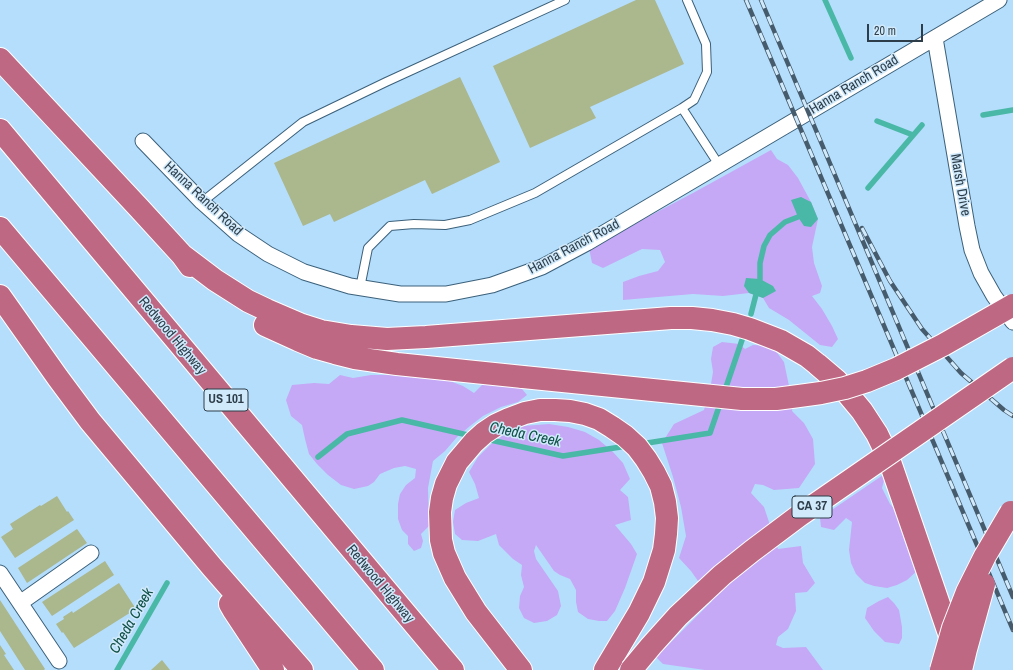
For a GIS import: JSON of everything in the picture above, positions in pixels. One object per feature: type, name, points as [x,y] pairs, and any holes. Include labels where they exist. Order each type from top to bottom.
[{"type":"highway","points":[[0,59],[182,255],[196,273],[226,301],[261,323],[298,340],[317,348],[355,358],[742,399],[776,399],[821,393],[867,381],[896,369],[943,345],[1013,306]]},
{"type":"highway","name":"Redwood Highway","points":[[0,130],[453,670]]},
{"type":"highway","points":[[0,228],[373,670]]},
{"type":"highway","points":[[182,255],[198,268],[248,301],[302,325],[321,331],[351,336],[387,339],[426,337],[651,319],[692,318],[712,320],[750,329],[774,338],[794,348],[817,364],[837,381],[866,416],[884,447],[894,471],[961,670]]},
{"type":"highway","points":[[0,296],[90,421],[212,567],[302,670]]},
{"type":"highway","name":"CA 37","points":[[631,670],[650,646],[678,616],[717,579],[747,555],[784,527],[1013,368]]},
{"type":"highway","points":[[521,670],[469,601],[454,578],[444,553],[441,540],[440,512],[446,484],[451,473],[466,451],[484,433],[496,425],[525,413],[540,410],[570,411],[585,414],[612,427],[637,447],[646,459],[661,486],[667,518],[664,550],[654,582],[642,608],[605,670]]},
{"type":"highway","points":[[961,670],[986,578],[1012,510]]},
{"type":"highway","points":[[941,670],[953,628],[968,592],[985,556],[1012,510]]},
{"type":"highway","points":[[212,567],[234,611],[272,670]]},
{"type":"street","name":"Hanna Ranch Road","points":[[143,141],[202,202],[238,234],[268,254],[304,272],[350,286],[400,294],[446,294],[492,285],[542,267],[587,243],[999,0]]},
{"type":"street","name":"Marsh Drive","points":[[935,38],[966,226],[972,250],[981,273],[994,296],[1013,322]]},
{"type":"street","points":[[20,602],[91,554]]},
{"type":"street","points":[[0,573],[59,661]]},
{"type":"lane","points":[[202,202],[303,122],[386,82],[565,0]]},
{"type":"lane","points":[[360,288],[368,248],[390,226],[414,224],[445,225],[470,220],[536,193],[694,100],[707,72],[706,44],[687,0]]},
{"type":"lane","points":[[682,108],[719,165]]},
{"type":"shaded area","points":[[771,150],[777,159],[788,165],[798,178],[818,219],[812,247],[814,263],[822,286],[820,293],[812,296],[822,309],[838,339],[832,347],[820,345],[789,320],[769,308],[763,298],[749,293],[723,296],[693,294],[623,300],[623,282],[658,271],[665,262],[660,250],[642,249],[603,268],[592,263],[589,248]]},
{"type":"shaded area","points":[[801,197],[811,202],[818,219],[811,227],[804,226],[798,217],[791,200]]},
{"type":"shaded area","points":[[746,278],[760,279],[773,286],[776,291],[763,298],[749,293],[744,286]]},
{"type":"shaded area","points":[[722,342],[739,344],[745,349],[753,345],[772,346],[784,362],[793,405],[792,411],[804,423],[813,439],[815,464],[799,488],[774,490],[763,485],[755,484],[751,493],[764,507],[778,549],[801,546],[803,563],[815,583],[807,592],[795,593],[796,611],[788,629],[778,637],[776,645],[783,648],[806,647],[823,670],[705,670],[663,664],[656,657],[712,601],[691,571],[679,558],[686,536],[681,507],[662,443],[674,424],[704,410],[713,372],[711,359],[713,347]]},
{"type":"shaded area","points":[[340,375],[353,378],[371,375],[406,375],[447,380],[463,386],[474,393],[482,385],[504,383],[522,389],[527,395],[518,402],[501,407],[483,416],[457,437],[445,451],[433,461],[428,488],[429,526],[421,534],[423,541],[421,548],[414,551],[408,544],[408,536],[402,530],[398,519],[400,494],[406,485],[415,478],[416,469],[405,466],[394,468],[380,474],[374,482],[368,486],[354,489],[341,485],[328,475],[309,454],[302,425],[291,416],[286,400],[292,385],[314,383],[329,384]]},
{"type":"shaded area","points":[[549,424],[585,432],[599,440],[623,463],[630,479],[620,490],[628,497],[631,520],[615,525],[631,544],[637,554],[615,611],[607,621],[588,619],[578,612],[576,590],[570,579],[554,571],[536,545],[534,551],[536,559],[558,591],[561,606],[557,615],[547,621],[534,623],[524,618],[519,608],[520,596],[524,587],[521,575],[522,565],[513,559],[499,545],[496,534],[478,541],[462,540],[455,534],[453,522],[455,510],[466,503],[479,498],[475,484],[469,472],[478,457],[490,445],[505,434],[523,426]]},
{"type":"shaded area","points":[[886,473],[882,488],[890,504],[900,515],[918,570],[907,580],[887,588],[865,583],[856,574],[851,563],[849,550],[852,522],[846,518],[834,530],[821,527],[820,518]]},
{"type":"shaded area","points":[[888,597],[899,610],[902,638],[899,644],[885,642],[874,631],[865,618],[867,608]]},
{"type":"building","points":[[636,0],[655,0],[684,64],[590,107],[596,118],[530,148],[493,66]]},
{"type":"building","points":[[460,77],[500,162],[432,194],[425,180],[334,222],[330,214],[303,226],[274,163]]},
{"type":"building","points":[[57,496],[74,520],[15,558],[1,537],[13,529],[10,524]]},
{"type":"building","points":[[77,529],[87,543],[27,583],[18,568]]},
{"type":"building","points":[[105,561],[114,575],[52,616],[42,602]]},
{"type":"building","points":[[119,583],[136,609],[74,648],[56,624],[72,611],[73,613]]},
{"type":"building","points":[[0,600],[45,669],[44,670],[25,670],[0,631]]},
{"type":"building","points":[[0,645],[6,654],[4,655],[14,670],[0,670]]},
{"type":"building","points":[[162,660],[170,670],[151,670]]},
{"type":"waterway","points":[[825,0],[851,58]]},
{"type":"waterway","name":"Cheda Creek","points":[[983,115],[1013,110]]},
{"type":"waterway","points":[[877,121],[913,135]]},
{"type":"waterway","name":"Cheda Creek","points":[[868,188],[922,125]]},
{"type":"waterway","name":"Cheda Creek","points":[[751,314],[760,279],[760,263],[764,246],[770,235],[785,222],[798,217]]},
{"type":"waterway","name":"Cheda Creek","points":[[724,393],[742,340]]},
{"type":"waterway","name":"Cheda Creek","points":[[641,444],[710,433],[721,401]]},
{"type":"waterway","name":"Cheda Creek","points":[[318,457],[347,434],[402,420],[472,436]]},
{"type":"waterway","name":"Cheda Creek","points":[[486,439],[563,456],[627,446]]},
{"type":"waterway","name":"Cheda Creek","points":[[117,670],[167,583]]},
{"type":"railway","points":[[746,0],[1013,630]]},
{"type":"railway","points":[[761,0],[1013,597]]},
{"type":"railway","points":[[862,228],[890,281],[922,329],[961,373],[1013,416]]}]
